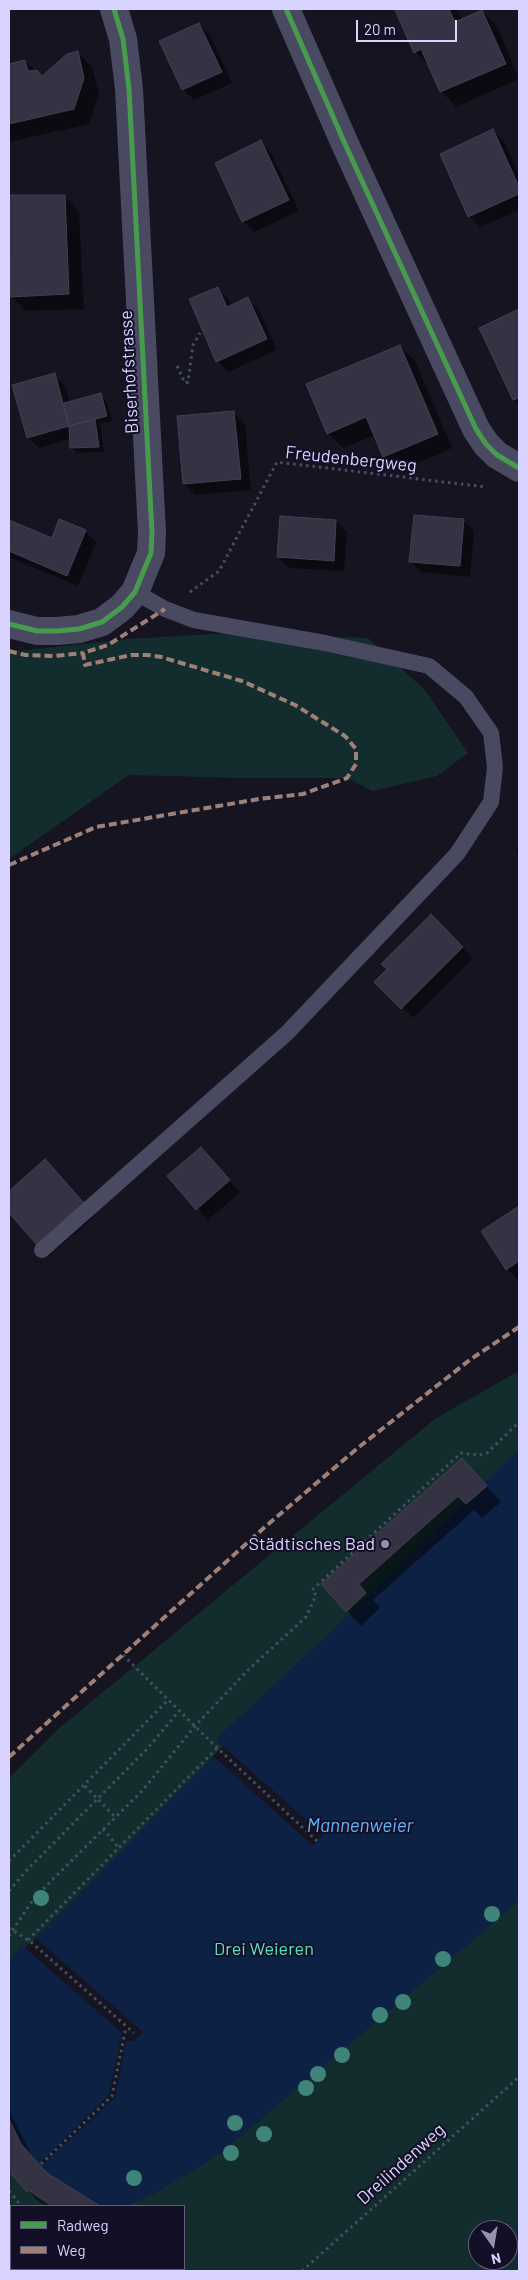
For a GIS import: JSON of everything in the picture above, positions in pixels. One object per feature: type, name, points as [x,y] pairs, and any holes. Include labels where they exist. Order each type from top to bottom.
[{"type":"street","name":"Biserhofstrasse","points":[[9,624],[37,631],[78,629],[102,622],[122,607],[135,592],[151,553],[152,533],[129,89],[123,39],[114,9]]},
{"type":"street","points":[[286,9],[345,144],[476,429],[486,444],[497,455],[519,468]]},
{"type":"lane","points":[[42,1250],[287,1033],[457,854],[491,802],[495,767],[491,733],[466,697],[429,666],[325,643],[194,620],[165,609],[135,592]]},
{"type":"path","points":[[172,358],[185,383],[188,382],[193,345],[200,333]]},
{"type":"path","points":[[9,1936],[10,1929],[34,1898],[143,1790],[194,1726],[248,1670],[306,1617],[316,1595],[312,1590],[461,1453],[480,1455],[487,1453],[519,1422]]},
{"type":"path","points":[[122,1655],[217,1748],[317,1841]]},
{"type":"path","points":[[9,1861],[168,1700]]},
{"type":"path","points":[[9,1891],[25,1872],[98,1800],[179,1711]]},
{"type":"path","points":[[28,1940],[217,1748]]},
{"type":"path","points":[[85,1786],[116,1818]]},
{"type":"path","points":[[103,1829],[119,1848]]},
{"type":"path","points":[[10,1929],[28,1940],[134,2033]]},
{"type":"path","points":[[41,2164],[112,2096],[126,2027]]},
{"type":"path","points":[[9,2192],[18,2202],[18,2205]]},
{"type":"green space","points":[[233,633],[368,638],[425,690],[468,753],[437,776],[373,791],[347,778],[129,775],[9,859],[9,652],[127,639]]},
{"type":"green space","name":"Drei Weieren","points":[[519,1371],[519,2271],[9,2271],[9,1778],[57,1730],[436,1418]]},
{"type":"water","name":"Mannenweier","points":[[519,1449],[519,1901],[221,2153],[158,2192],[129,2205],[98,2205],[47,2173],[21,2144],[9,2119],[9,1963],[20,1945],[25,1948],[42,1932],[223,1747],[216,1739],[354,1610]]},
{"type":"pier","points":[[223,1746],[323,1835],[313,1846],[213,1756]]},
{"type":"pier","points":[[36,1938],[143,2032],[133,2042],[126,2041],[115,2098],[42,2165],[39,2164],[109,2095],[122,2033],[25,1948]]},
{"type":"building","points":[[449,9],[455,22],[482,10],[506,64],[440,92],[421,49],[414,53],[395,10]]},
{"type":"building","points":[[199,23],[222,72],[182,90],[159,41]]},
{"type":"building","points":[[78,51],[84,78],[74,109],[9,124],[9,64],[25,60],[28,71],[37,70],[42,76],[67,54]]},
{"type":"building","points":[[493,129],[519,187],[519,194],[468,217],[440,154]]},
{"type":"building","points":[[261,140],[289,200],[242,222],[215,163]]},
{"type":"building","points":[[9,195],[65,195],[69,294],[10,297]]},
{"type":"building","points":[[218,287],[227,307],[248,297],[267,339],[216,362],[189,299]]},
{"type":"building","points":[[519,309],[519,398],[513,400],[479,328]]},
{"type":"building","points":[[400,345],[438,434],[383,457],[366,417],[327,434],[306,384]]},
{"type":"building","points":[[55,373],[69,426],[27,438],[12,385]]},
{"type":"building","points":[[101,393],[107,416],[69,426],[64,403]]},
{"type":"building","points":[[234,411],[241,479],[183,484],[177,416]]},
{"type":"building","points":[[95,419],[99,447],[70,448],[69,426]]},
{"type":"building","points":[[414,515],[464,519],[460,566],[409,562]]},
{"type":"building","points":[[280,516],[336,520],[334,561],[277,557]]},
{"type":"building","points":[[59,519],[86,530],[67,576],[9,551],[9,520],[52,538]]},
{"type":"building","points":[[431,914],[463,947],[401,1009],[374,982],[387,969],[381,964]]},
{"type":"building","points":[[201,1147],[230,1180],[196,1210],[167,1176]]},
{"type":"building","points":[[45,1159],[85,1204],[38,1246],[9,1213],[9,1191]]},
{"type":"building","points":[[519,1206],[519,1261],[506,1270],[481,1231]]},
{"type":"building","name":"Städtisches Bad","points":[[462,1458],[487,1486],[466,1504],[458,1496],[359,1584],[366,1593],[346,1612],[321,1584]]},
{"type":"building","points":[[9,2119],[21,2144],[47,2173],[98,2205],[50,2205],[28,2190],[27,2192],[9,2171]]},
{"type":"marked path","points":[[9,865],[96,827],[259,799],[303,794],[347,778],[356,764],[356,749],[345,736],[295,705],[242,681],[161,657],[147,655],[131,655],[85,665],[83,653],[108,645],[165,609]]},
{"type":"marked path","points":[[9,651],[25,655],[55,656],[83,653]]},
{"type":"marked path","points":[[9,1757],[266,1526],[359,1447],[471,1359],[519,1327]]},
{"type":"cycle path","points":[[9,624],[37,631],[57,631],[79,629],[102,622],[122,607],[135,592],[151,553],[152,533],[129,89],[123,39],[114,9]]},
{"type":"cycle path","points":[[286,9],[345,144],[476,429],[486,444],[497,455],[519,468]]},
{"type":"place","name":"Städtisches Bad","points":[[385,1544]]}]
